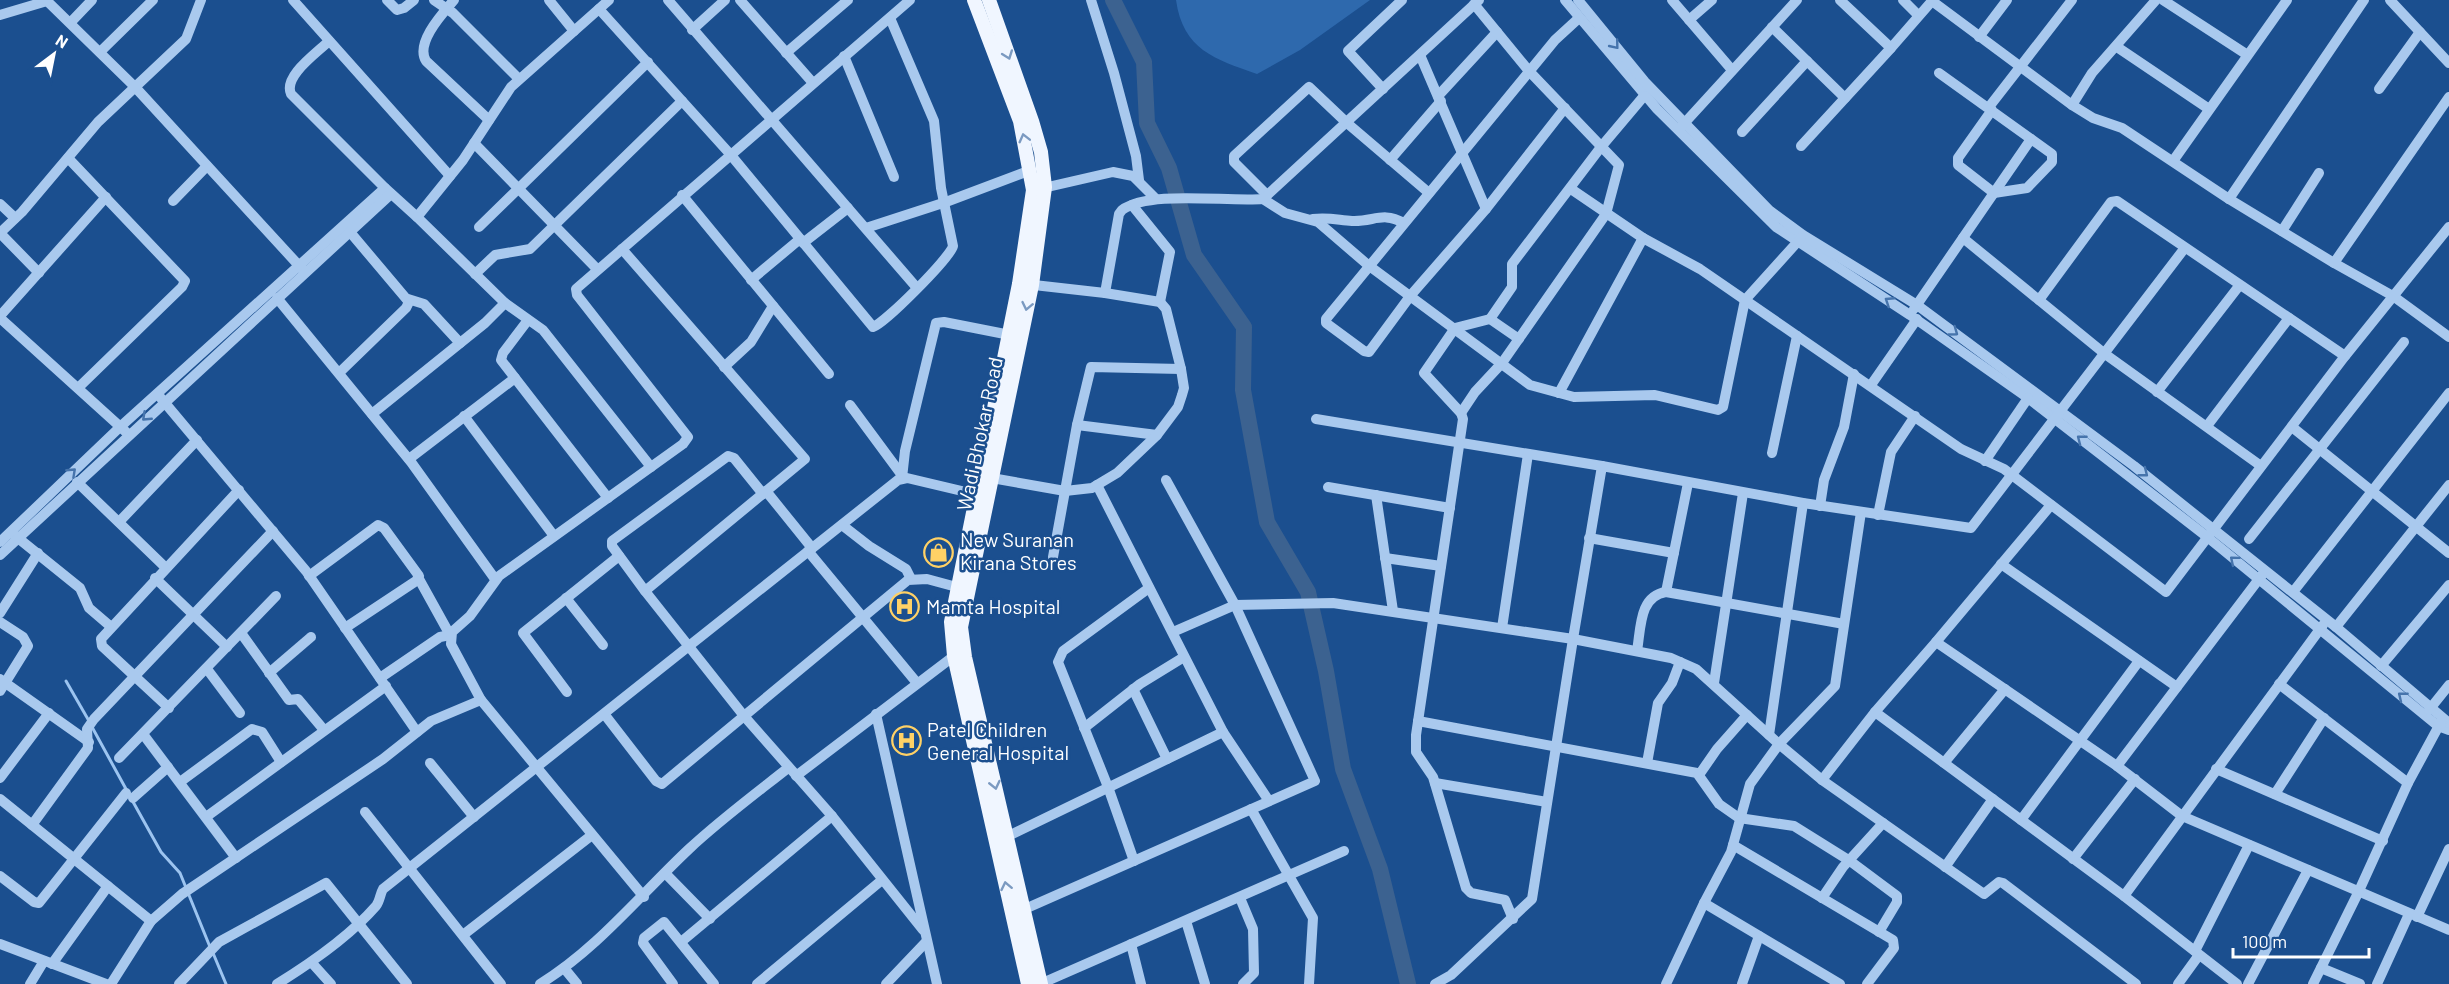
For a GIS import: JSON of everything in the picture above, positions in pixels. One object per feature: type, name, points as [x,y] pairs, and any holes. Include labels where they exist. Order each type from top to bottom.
[{"type":"main road","name":"Wadi Bhokar Road","points":[[974,0],[1020,121],[1030,170],[1039,189]]},
{"type":"main road","name":"Wadi Bhokar Road","points":[[988,0],[1032,121],[1041,153],[1039,189],[1025,284],[962,589],[951,622],[954,656],[1040,984]]},
{"type":"main road","name":"Wadi Bhokar Road","points":[[962,589],[963,646],[1002,839]]},
{"type":"main road","name":"Wadi Bhokar Road","points":[[1019,911],[1028,984]]},
{"type":"street","points":[[0,15],[47,0],[135,87],[302,270]]},
{"type":"street","points":[[71,22],[92,0]]},
{"type":"street","points":[[100,52],[153,0]]},
{"type":"street","points":[[39,273],[0,233],[98,123],[189,35],[201,0]]},
{"type":"street","points":[[293,0],[450,176]]},
{"type":"street","points":[[387,0],[394,8],[401,10],[414,0]]},
{"type":"street","points":[[434,0],[450,4],[519,79]]},
{"type":"street","points":[[549,0],[574,31]]},
{"type":"street","points":[[417,216],[450,176],[511,87],[609,0]]},
{"type":"street","points":[[668,0],[917,288]]},
{"type":"street","points":[[693,30],[725,0]]},
{"type":"street","points":[[740,0],[813,83]]},
{"type":"street","points":[[786,53],[848,0]]},
{"type":"street","points":[[206,816],[324,730],[440,637],[450,635],[470,616],[495,579],[687,440],[687,433],[577,295],[576,289],[910,0]]},
{"type":"street","points":[[1091,0],[1114,73],[1124,121],[1136,156],[1139,180]]},
{"type":"street","points":[[1383,89],[1348,51],[1402,0]]},
{"type":"street","points":[[1564,0],[1644,96],[1681,127]]},
{"type":"street","points":[[1578,0],[1681,127],[1751,204],[1915,313],[2059,416],[2210,532],[2266,570],[2381,666],[2428,711]]},
{"type":"street","points":[[1672,0],[1732,70]]},
{"type":"street","points":[[1689,20],[1712,0]]},
{"type":"street","points":[[1681,127],[1797,0]]},
{"type":"street","points":[[1840,0],[1891,48]]},
{"type":"street","points":[[1903,0],[1918,15]]},
{"type":"street","points":[[1979,37],[2007,0]]},
{"type":"street","points":[[1939,73],[1991,109],[2052,154],[2052,162],[2035,183],[2027,188],[1994,193],[1957,162],[1991,109],[2019,66],[2072,0]]},
{"type":"street","points":[[2072,105],[2092,73],[2156,0]]},
{"type":"street","points":[[2163,0],[2246,54]]},
{"type":"street","points":[[2229,198],[2364,0]]},
{"type":"street","points":[[1106,293],[1119,214],[1132,205],[1157,198],[1237,201],[1265,197],[1478,1],[1497,32],[1528,71],[1619,165],[1606,214],[1502,363],[1461,413]]},
{"type":"street","points":[[1801,146],[1932,1],[2072,105],[2093,117],[2122,128],[2282,231],[2447,330]]},
{"type":"street","points":[[2392,1],[2449,63]]},
{"type":"street","points":[[2173,161],[2282,2]]},
{"type":"street","points":[[450,4],[424,44],[423,57],[489,120]]},
{"type":"street","points":[[599,9],[730,154],[873,327],[917,288],[952,250],[946,202],[940,182],[934,121],[890,18]]},
{"type":"street","points":[[1565,108],[1486,208],[1411,295],[1369,352],[1364,351],[1325,321],[1368,265],[1528,71],[1554,40],[1579,18]]},
{"type":"street","points":[[1772,27],[1845,98]]},
{"type":"street","points":[[1390,160],[1497,32]]},
{"type":"street","points":[[2379,89],[2420,32]]},
{"type":"street","points":[[329,40],[292,78],[288,89],[291,94],[505,303],[543,330],[651,466]]},
{"type":"street","points":[[2117,46],[2209,109]]},
{"type":"street","points":[[1420,55],[1486,208]]},
{"type":"street","points":[[844,56],[894,177]]},
{"type":"street","points":[[1742,132],[1807,61]]},
{"type":"street","points":[[479,227],[648,62]]},
{"type":"street","points":[[1404,223],[1390,216],[1353,221],[1334,217],[1314,219],[1285,213],[1265,197],[1234,162],[1234,156],[1307,88],[1312,89],[1347,123],[1429,193]]},
{"type":"street","points":[[1513,919],[1505,900],[1471,893],[1466,888],[1435,783],[1416,752],[1418,721],[1463,419],[1461,413],[1424,373],[1455,328],[1490,319],[1512,287],[1512,264],[1601,147],[1644,96]]},
{"type":"street","points":[[2334,263],[2449,97]]},
{"type":"street","points":[[475,274],[495,255],[530,249],[682,101]]},
{"type":"street","points":[[1871,385],[1963,238],[2031,139]]},
{"type":"street","points":[[474,143],[597,269]]},
{"type":"street","points":[[68,158],[183,278],[184,284],[78,388]]},
{"type":"street","points":[[173,201],[207,166]]},
{"type":"street","points":[[866,228],[946,202],[1030,170]]},
{"type":"street","points":[[1039,189],[1113,172],[1133,176],[1157,198]]},
{"type":"street","points":[[2282,231],[2319,173]]},
{"type":"street","points":[[1571,189],[1643,238],[1700,269],[1961,449],[2004,469],[2166,592],[2345,356],[2449,227]]},
{"type":"street","points":[[161,397],[277,298],[302,270],[350,232],[388,191]]},
{"type":"street","points":[[0,555],[14,534],[124,430],[388,191]]},
{"type":"street","points":[[682,195],[829,374]]},
{"type":"street","points":[[106,197],[0,317],[124,430]]},
{"type":"street","points":[[2039,300],[2113,201],[2345,356]]},
{"type":"street","points":[[0,204],[15,218]]},
{"type":"street","points":[[1132,205],[1170,252],[1160,302]]},
{"type":"street","points":[[752,280],[848,208]]},
{"type":"street","points":[[1314,219],[1368,265],[1530,385],[1574,397],[1633,394],[1721,409],[1745,300],[1800,238]]},
{"type":"street","points":[[350,232],[408,299],[426,305],[460,343]]},
{"type":"street","points":[[1559,393],[1643,238]]},
{"type":"street","points":[[1963,238],[2105,354],[2261,466]]},
{"type":"street","points":[[622,249],[805,459],[645,591]]},
{"type":"street","points":[[1316,419],[1602,466],[1820,506],[1971,528],[2059,416],[2184,249]]},
{"type":"street","points":[[985,476],[1065,492],[1098,485],[1117,473],[1157,435],[1178,407],[1184,388],[1166,309],[1160,302],[1025,284]]},
{"type":"street","points":[[2157,392],[2239,286]]},
{"type":"street","points":[[277,298],[409,459],[495,579]]},
{"type":"street","points":[[339,373],[406,308],[408,299]]},
{"type":"street","points":[[372,414],[485,323],[505,303]]},
{"type":"street","points":[[724,367],[751,342],[773,306]]},
{"type":"street","points":[[1915,313],[2028,398],[2059,416]]},
{"type":"street","points":[[2207,426],[2289,318]]},
{"type":"street","points":[[1490,319],[1519,339]]},
{"type":"street","points":[[528,320],[502,356],[503,363],[608,498]]},
{"type":"street","points":[[277,984],[312,963],[358,922],[376,905],[383,889],[605,715],[689,645],[902,476],[936,323],[944,322],[1014,337]]},
{"type":"street","points":[[1772,453],[1797,336]]},
{"type":"street","points":[[2249,539],[2318,448],[2404,342]]},
{"type":"street","points":[[1053,557],[1077,424],[1091,367],[1181,369]]},
{"type":"street","points":[[1820,506],[1824,480],[1844,427],[1854,374]]},
{"type":"street","points":[[409,459],[514,378]]},
{"type":"street","points":[[2293,592],[2449,393]]},
{"type":"street","points":[[161,397],[309,576],[417,732]]},
{"type":"street","points":[[1984,461],[2028,398]]},
{"type":"street","points":[[850,405],[902,476],[981,495]]},
{"type":"street","points":[[464,416],[554,536]]},
{"type":"street","points":[[1878,515],[1891,452],[1915,416]]},
{"type":"street","points":[[1077,424],[1157,435]]},
{"type":"street","points":[[2292,427],[2449,553]]},
{"type":"street","points":[[0,542],[14,534],[77,482],[124,430]]},
{"type":"street","points":[[119,522],[197,440]]},
{"type":"street","points":[[1502,628],[1528,454]]},
{"type":"street","points":[[917,683],[734,458],[728,456],[612,541],[612,546],[645,591],[744,716],[832,816],[923,930]]},
{"type":"street","points":[[1435,984],[1452,975],[1532,899],[1602,466]]},
{"type":"street","points":[[1019,911],[1315,781],[1235,605],[1166,480]]},
{"type":"street","points":[[77,482],[165,567]]},
{"type":"street","points":[[1666,592],[1688,483]]},
{"type":"street","points":[[2336,627],[2449,484]]},
{"type":"street","points":[[1098,485],[1223,732],[1269,801]]},
{"type":"street","points":[[1328,487],[1450,508]]},
{"type":"street","points":[[169,708],[101,643],[102,635],[238,490]]},
{"type":"street","points":[[1714,683],[1743,493]]},
{"type":"street","points":[[1376,495],[1393,611]]},
{"type":"street","points":[[1769,735],[1803,503]]},
{"type":"street","points":[[1822,780],[1875,712],[2051,505]]},
{"type":"street","points":[[1666,984],[1704,903],[1729,859],[1750,784],[1779,744],[1835,686],[1861,512]]},
{"type":"street","points":[[309,576],[378,525],[384,528],[419,579],[450,635],[452,644],[481,700],[644,897]]},
{"type":"street","points":[[842,525],[869,546],[906,569],[912,579]]},
{"type":"street","points":[[32,825],[88,748],[87,729],[94,719],[273,531]]},
{"type":"street","points":[[2210,532],[2259,580],[2319,629],[2444,722],[2449,730]]},
{"type":"street","points":[[14,534],[80,588],[89,608],[110,626]]},
{"type":"street","points":[[1589,538],[1674,553]]},
{"type":"street","points":[[0,613],[38,553]]},
{"type":"street","points":[[567,692],[523,633],[619,556]]},
{"type":"street","points":[[1385,558],[1441,566]]},
{"type":"street","points":[[2001,564],[2177,687]]},
{"type":"street","points":[[2117,766],[2266,570]]},
{"type":"street","points":[[155,578],[227,647]]},
{"type":"street","points":[[345,628],[419,579]]},
{"type":"street","points":[[605,715],[656,781],[662,784],[862,617],[912,579],[927,579],[962,589]]},
{"type":"street","points":[[2381,666],[2449,585]]},
{"type":"street","points":[[1134,861],[1058,662],[1059,656],[1149,588]]},
{"type":"street","points":[[1637,651],[1646,602],[1655,593],[1666,592],[1844,624]]},
{"type":"street","points":[[119,758],[276,596]]},
{"type":"street","points":[[566,598],[603,645]]},
{"type":"street","points":[[1173,633],[1235,605],[1334,603],[1573,639],[1680,662],[1696,669],[1714,683],[1779,744],[1822,780],[1984,894],[1999,882],[2003,883],[2136,984]]},
{"type":"street","points":[[2124,896],[2326,620]]},
{"type":"street","points":[[0,622],[23,637],[28,646],[2,684],[89,742]]},
{"type":"street","points":[[242,633],[290,700],[298,699],[324,730]]},
{"type":"street","points":[[269,673],[311,637]]},
{"type":"street","points":[[1936,642],[2117,766],[2182,816],[2449,930]]},
{"type":"street","points":[[540,984],[564,968],[644,897],[699,840],[954,656]]},
{"type":"street","points":[[1084,728],[1133,689],[1184,657]]},
{"type":"street","points":[[2021,820],[2139,661]]},
{"type":"street","points":[[1647,763],[1658,703],[1672,683],[1680,662]]},
{"type":"street","points":[[207,669],[240,713]]},
{"type":"street","points":[[2279,684],[2408,783]]},
{"type":"street","points":[[2428,711],[2449,686]]},
{"type":"street","points":[[1133,689],[1167,759]]},
{"type":"street","points":[[1944,763],[2005,689]]},
{"type":"street","points":[[111,984],[151,921],[182,894],[383,759],[436,718],[481,700]]},
{"type":"street","points":[[1875,712],[2124,896],[2237,984]]},
{"type":"street","points":[[0,778],[48,713]]},
{"type":"street","points":[[876,714],[937,984]]},
{"type":"street","points":[[1700,775],[1717,749],[1747,715]]},
{"type":"street","points":[[2274,794],[2324,718]]},
{"type":"street","points":[[1418,721],[1694,771],[1700,775],[1719,804],[1739,818],[1790,824],[1850,861],[1898,898],[1879,932]]},
{"type":"street","points":[[2313,984],[2383,841],[2408,783],[2444,722]]},
{"type":"street","points":[[180,782],[252,729],[262,732],[281,762]]},
{"type":"street","points":[[1002,839],[1223,732]]},
{"type":"street","points":[[143,734],[236,858]]},
{"type":"street","points":[[430,763],[474,817]]},
{"type":"street","points":[[0,876],[39,903],[130,795],[168,767]]},
{"type":"street","points":[[2217,769],[2383,841]]},
{"type":"street","points":[[2073,859],[2135,779]]},
{"type":"street","points":[[1435,783],[1547,802]]},
{"type":"street","points":[[0,799],[151,921]]},
{"type":"street","points":[[1946,867],[1993,799]]},
{"type":"street","points":[[1251,809],[1313,918],[1309,984]]},
{"type":"street","points":[[365,812],[501,984]]},
{"type":"street","points":[[681,942],[832,816]]},
{"type":"street","points":[[1822,898],[1883,822]]},
{"type":"street","points":[[463,935],[592,835]]},
{"type":"street","points":[[1733,845],[1893,940],[1895,945],[1868,984]]},
{"type":"street","points":[[2178,984],[2197,953],[2249,845]]},
{"type":"street","points":[[2377,984],[2449,849]]},
{"type":"street","points":[[1040,984],[1344,851]]},
{"type":"street","points":[[2248,984],[2308,870]]},
{"type":"street","points":[[665,873],[710,919]]},
{"type":"street","points":[[757,984],[882,880]]},
{"type":"street","points":[[179,984],[219,942],[326,883],[407,984]]},
{"type":"street","points":[[30,984],[108,886]]},
{"type":"street","points":[[1240,898],[1255,941],[1254,973],[1244,984]]},
{"type":"street","points":[[1704,903],[1840,984]]},
{"type":"street","points":[[1186,921],[1204,984]]},
{"type":"street","points":[[673,984],[642,940],[664,922],[714,984]]},
{"type":"street","points":[[1742,984],[1759,936]]},
{"type":"street","points":[[886,984],[926,942]]},
{"type":"street","points":[[0,944],[106,984]]},
{"type":"street","points":[[1131,944],[1141,984]]},
{"type":"street","points":[[312,963],[330,984]]},
{"type":"street","points":[[564,968],[577,984]]},
{"type":"street","points":[[2321,968],[2360,984]]},
{"type":"shaded area","points":[[1176,0],[1370,0],[1300,50],[1257,74],[1203,50],[1186,31]]},
{"type":"waterway","points":[[1113,0],[1144,62],[1147,123],[1169,168],[1194,255],[1244,327],[1243,390],[1267,522],[1308,592],[1326,671],[1343,769],[1380,869],[1408,984]]},
{"type":"waterway","points":[[66,681],[89,721]]},
{"type":"waterway","points":[[92,727],[126,789]]},
{"type":"waterway","points":[[132,800],[161,852],[180,873],[210,947]]},
{"type":"waterway","points":[[213,953],[226,984]]},
{"type":"place","name":"New Suranan Kirana Stores","points":[[939,552]]},
{"type":"place","name":"Mamta Hospital","points":[[905,607]]},
{"type":"place","name":"Patel Children General Hospital","points":[[906,741]]}]
